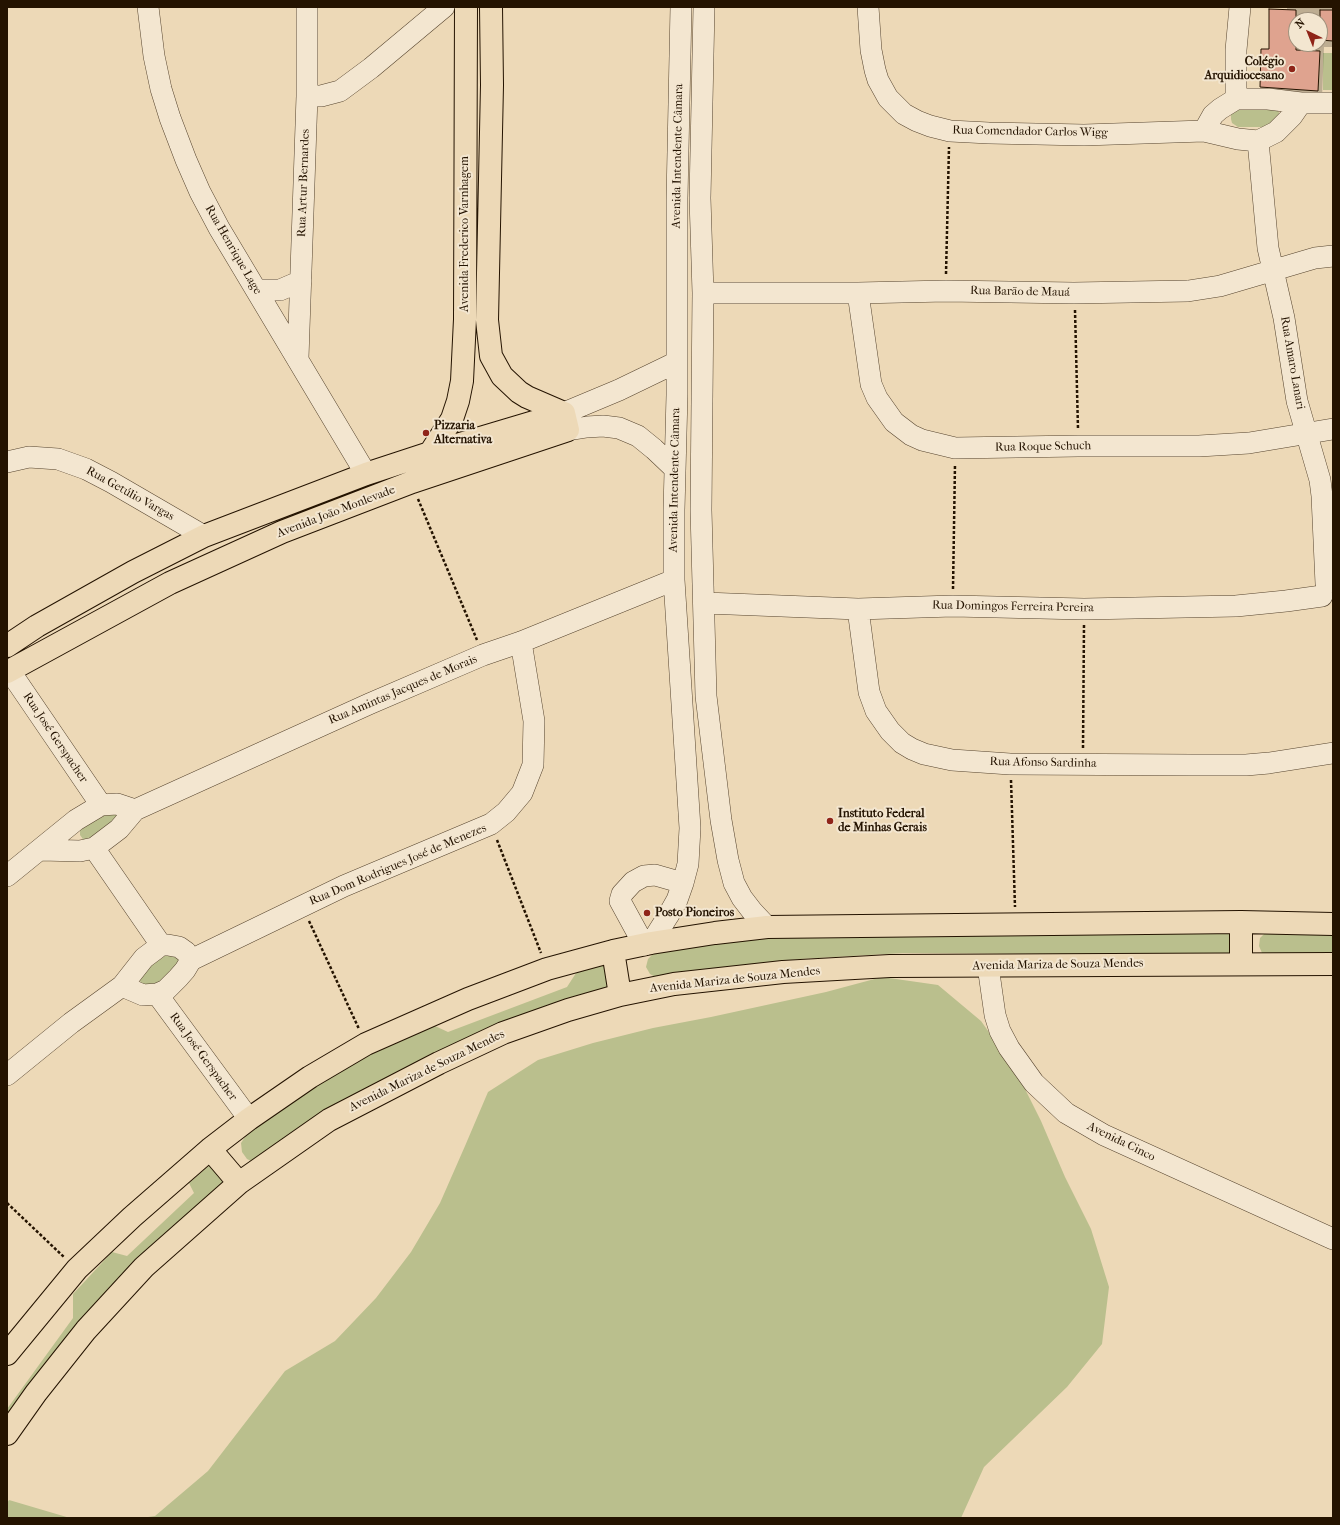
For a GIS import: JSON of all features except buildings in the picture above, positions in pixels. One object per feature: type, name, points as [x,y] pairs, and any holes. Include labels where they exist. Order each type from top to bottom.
[{"type":"main road","name":"Avenida Frederico Varnhagem","points":[[430,453],[452,419],[462,382],[465,319],[466,7]]},
{"type":"main road","name":"Avenida Frederico Varnhagem","points":[[491,7],[492,85],[487,320],[491,356],[502,376],[520,392],[566,422]]},
{"type":"main road","points":[[465,319],[487,320]]},
{"type":"main road","name":"Avenida João Monlevade","points":[[7,646],[37,626],[133,572],[204,536],[366,474],[430,453],[566,422]]},
{"type":"main road","name":"Avenida João Monlevade","points":[[8,671],[170,583],[282,532],[566,422]]},
{"type":"main road","points":[[277,508],[274,516],[274,522],[282,532]]},
{"type":"main road","points":[[1241,922],[1241,963]]},
{"type":"main road","points":[[7,1354],[77,1268],[132,1217],[210,1149],[249,1119],[310,1077],[366,1044],[468,999],[547,968],[613,951],[648,944],[715,933],[767,927],[1016,923],[1241,922],[1333,924]]},
{"type":"main road","points":[[613,951],[620,995]]},
{"type":"main road","name":"Avenida Mariza de Souza Mendes","points":[[7,1434],[36,1393],[86,1330],[144,1267],[239,1183],[329,1120],[439,1063],[503,1033],[568,1010],[620,995],[674,984],[782,972],[890,966],[1241,963],[1333,964]]},
{"type":"main road","points":[[210,1149],[239,1183]]},
{"type":"street","name":"Rua Henrique Lage","points":[[148,7],[154,56],[161,89],[175,132],[200,192],[219,228],[366,474]]},
{"type":"street","name":"Rua Artur Bernardes","points":[[298,358],[307,96],[307,7]]},
{"type":"street","points":[[307,96],[321,96],[340,91],[371,68],[444,7]]},
{"type":"street","name":"Avenida Intendente Câmara","points":[[648,944],[668,916],[677,900],[688,864],[690,828],[674,580],[674,468],[677,362],[677,199],[681,7]]},
{"type":"street","name":"Avenida Intendente Câmara","points":[[704,7],[700,198],[703,293],[702,510],[706,696],[721,820],[728,860],[734,883],[752,912],[767,927]]},
{"type":"street","name":"Rua Comendador Carlos Wigg","points":[[868,7],[871,50],[878,80],[888,98],[904,114],[930,126],[950,131],[1084,135],[1204,131],[1238,139],[1258,141]]},
{"type":"street","points":[[1236,99],[1236,50],[1240,7]]},
{"type":"street","points":[[1204,131],[1213,115],[1236,99],[1268,99],[1301,103],[1333,103]]},
{"type":"street","points":[[1258,141],[1276,132],[1285,124],[1301,103]]},
{"type":"street","name":"Rua Amaro Lanari","points":[[1258,141],[1264,224],[1272,271],[1284,318],[1294,384],[1306,434],[1316,465],[1322,496],[1328,591]]},
{"type":"street","points":[[677,199],[700,198]]},
{"type":"street","name":"Rua Barão de Mauá","points":[[703,293],[858,293],[946,291],[1074,293],[1188,291],[1220,286],[1315,258],[1333,256]]},
{"type":"street","points":[[256,290],[280,290],[301,281]]},
{"type":"street","name":"Rua Roque Schuch","points":[[858,293],[867,362],[871,384],[877,398],[894,422],[911,435],[922,440],[955,448],[1225,445],[1333,429]]},
{"type":"street","name":"Avenida João Monlevade","points":[[566,422],[619,390],[677,362]]},
{"type":"street","name":"Avenida João Monlevade","points":[[566,422],[587,427],[603,426],[619,428],[638,436],[674,468]]},
{"type":"street","name":"Rua Getúlio Vargas","points":[[7,462],[29,457],[58,459],[86,469],[112,482],[204,536]]},
{"type":"street","points":[[674,510],[702,510]]},
{"type":"street","name":"Rua Amintas Jacques de Morais","points":[[41,850],[80,851],[94,848],[119,829],[135,810],[362,707],[483,655],[521,642],[674,580]]},
{"type":"street","name":"Rua Domingos Ferreira Pereira","points":[[704,603],[858,609],[953,606],[1084,609],[1236,606],[1286,602],[1328,591]]},
{"type":"street","name":"Rua Afonso Sardinha","points":[[858,609],[869,692],[876,711],[890,731],[902,743],[912,749],[938,758],[1010,764],[1246,765],[1300,759],[1333,753]]},
{"type":"street","name":"Rua Dom Rodrigues José de Menezes","points":[[190,960],[344,886],[491,824],[506,812],[522,793],[533,765],[534,721],[521,642]]},
{"type":"street","name":"Rua José Gerspacher","points":[[8,671],[101,805]]},
{"type":"street","points":[[682,697],[706,696]]},
{"type":"street","points":[[7,876],[41,850],[76,820],[101,805],[117,804],[135,810]]},
{"type":"street","points":[[94,848],[161,946]]},
{"type":"street","points":[[648,944],[620,901],[622,894],[633,882],[644,876],[655,875],[683,883]]},
{"type":"street","points":[[7,1075],[71,1023],[122,986],[144,958],[161,946],[179,947],[186,952],[190,960],[185,970],[178,978],[166,990],[157,994],[143,995],[122,986]]},
{"type":"street","name":"Avenida Cinco","points":[[988,966],[995,1015],[1000,1031],[1009,1048],[1034,1083],[1066,1113],[1104,1135],[1333,1239]]},
{"type":"street","name":"Rua José Gerspacher","points":[[157,994],[249,1119]]},
{"type":"path","points":[[946,291],[950,131]]},
{"type":"path","points":[[1074,293],[1078,446]]},
{"type":"path","points":[[953,606],[955,448]]},
{"type":"path","points":[[412,482],[483,655]]},
{"type":"path","points":[[1083,764],[1084,609]]},
{"type":"path","points":[[1010,764],[1016,923]]},
{"type":"path","points":[[491,824],[547,968]]},
{"type":"path","points":[[302,906],[366,1044]]},
{"type":"path","points":[[7,1203],[77,1268]]},
{"type":"green space","points":[[1323,53],[1333,53],[1333,90],[1323,90]]},
{"type":"green space","points":[[1235,107],[1278,110],[1280,116],[1270,127],[1238,127],[1232,123],[1231,119],[1231,113]]},
{"type":"green space","points":[[116,803],[127,810],[85,842],[80,835],[80,827]]},
{"type":"green space","points":[[1333,931],[1333,957],[1262,953],[1259,946],[1260,938],[1266,932]]},
{"type":"green space","points":[[1228,932],[1232,935],[1231,955],[903,953],[801,959],[723,967],[657,978],[650,974],[646,967],[648,959],[654,953],[721,940],[800,933]]},
{"type":"green space","points":[[173,949],[188,960],[151,988],[142,985],[139,979],[141,972]]},
{"type":"green space","points":[[604,964],[608,966],[611,987],[251,1161],[247,1159],[242,1152],[241,1143],[249,1131],[307,1091],[372,1052],[435,1026],[448,1032],[567,987],[578,970]]},
{"type":"green space","points":[[882,977],[938,985],[981,1021],[1015,1069],[1041,1121],[1065,1177],[1091,1229],[1109,1287],[1102,1344],[1067,1387],[984,1467],[961,1518],[141,1518],[155,1516],[208,1471],[285,1371],[335,1341],[376,1298],[411,1252],[440,1203],[488,1092],[538,1060],[593,1043],[653,1028],[826,992]]},
{"type":"green space","points":[[211,1164],[226,1182],[7,1433],[7,1409],[73,1318],[73,1294],[112,1252],[127,1256],[194,1193],[189,1183]]},
{"type":"green space","points":[[9,1500],[70,1518],[7,1518],[7,1503]]},
{"type":"place","name":"Colégio Arquidiocesano","points":[[1292,69]]},
{"type":"place","name":"Pizzaria Alternativa","points":[[426,433]]},
{"type":"place","name":"Instituto Federal de Minhas Gerais","points":[[830,821]]},
{"type":"place","name":"Posto Pioneiros","points":[[647,913]]}]
